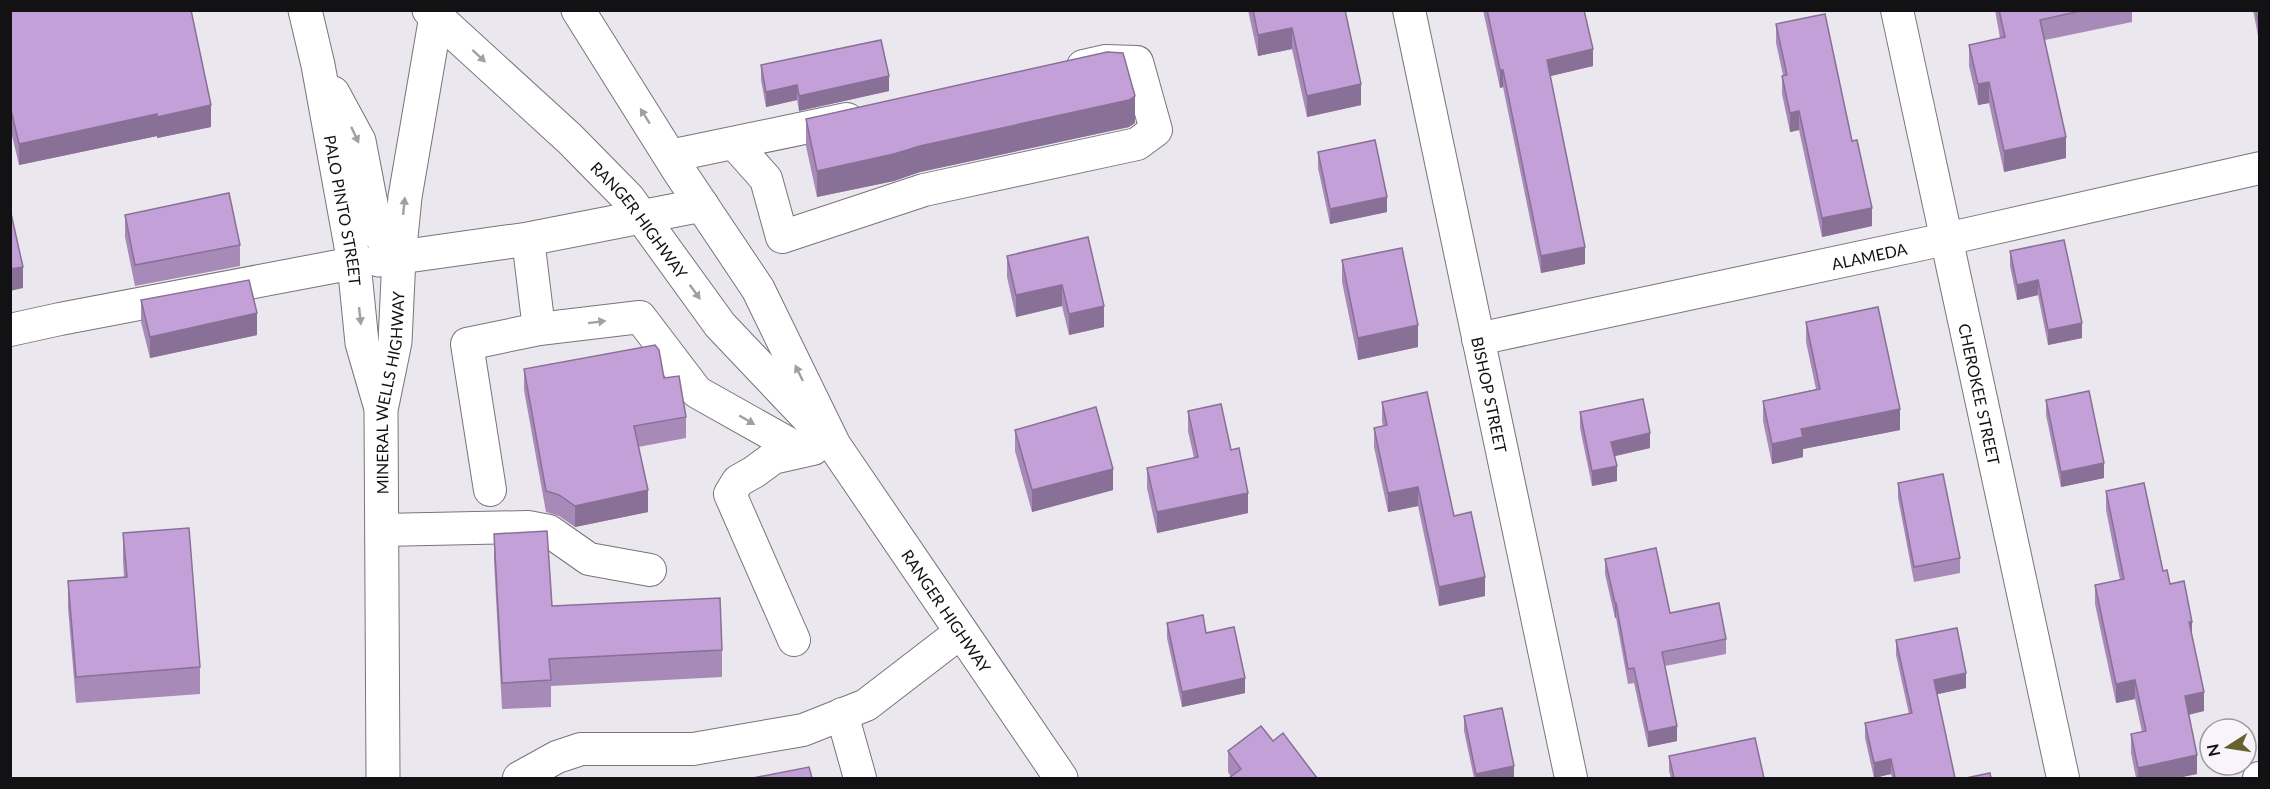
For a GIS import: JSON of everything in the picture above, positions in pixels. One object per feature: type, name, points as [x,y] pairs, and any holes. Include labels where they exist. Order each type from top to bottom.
[{"type":"main road","name":"PALO PINTO STREET","points":[[304,10],[318,65],[354,263],[362,343],[381,410]]},
{"type":"main road","name":"RANGER HIGHWAY","points":[[578,10],[670,156],[758,289],[834,445],[1061,778]]},
{"type":"main road","name":"RANGER HIGHWAY","points":[[434,13],[570,139],[627,198],[720,325],[834,445]]},
{"type":"main road","name":"MINERAL WELLS HIGHWAY","points":[[383,778],[381,410],[395,342],[399,257],[405,197],[434,13]]},
{"type":"main road","points":[[318,65],[359,141],[376,230],[399,257]]},
{"type":"main road","points":[[354,263],[528,238],[702,205]]},
{"type":"street","name":"BISHOP STREET","points":[[1409,10],[1572,778]]},
{"type":"street","name":"CHEROKEE STREET","points":[[1897,10],[2063,778]]},
{"type":"street","points":[[734,143],[766,179],[782,237],[924,190],[1137,144],[1155,130],[1137,62],[1105,61],[1059,71]]},
{"type":"street","points":[[670,156],[874,112]]},
{"type":"street","name":"ALAMEDA","points":[[1479,339],[1946,239],[2259,168]]},
{"type":"street","points":[[528,238],[539,329]]},
{"type":"street","points":[[10,330],[60,318],[354,263]]},
{"type":"street","points":[[490,490],[467,345],[539,329],[640,317],[697,392],[802,452]]},
{"type":"street","points":[[794,639],[730,494],[738,481],[773,458],[834,445]]},
{"type":"street","points":[[382,530],[528,527],[549,531],[589,560],[650,570]]},
{"type":"street","points":[[519,778],[557,757],[581,749],[693,749],[803,730],[866,705],[961,632]]},
{"type":"street","points":[[842,714],[860,778]]},
{"type":"building","points":[[10,10],[191,10],[211,105],[157,117],[157,114],[19,144],[10,106]]},
{"type":"building","points":[[1253,10],[1345,10],[1361,84],[1307,96],[1292,28],[1258,35]]},
{"type":"building","points":[[1487,10],[1584,10],[1593,49],[1547,60],[1585,247],[1541,256],[1503,70],[1500,70]]},
{"type":"building","points":[[1999,10],[2085,10],[2040,20],[2066,137],[2004,151],[1989,82],[1978,84],[1969,45],[2005,37]]},
{"type":"building","points":[[2256,10],[2259,10],[2259,26]]},
{"type":"building","points":[[1825,14],[1852,141],[1857,140],[1872,208],[1822,218],[1799,111],[1790,113],[1782,76],[1787,75],[1776,24]]},
{"type":"building","points":[[881,40],[889,76],[799,96],[797,85],[766,92],[761,65]]},
{"type":"building","points":[[1107,52],[1123,53],[1135,96],[1129,100],[817,171],[806,119]]},
{"type":"building","points":[[1375,140],[1387,197],[1330,209],[1318,152]]},
{"type":"building","points":[[229,193],[240,245],[135,265],[125,215]]},
{"type":"building","points":[[10,209],[23,267],[10,269]]},
{"type":"building","points":[[1088,237],[1104,306],[1069,314],[1062,285],[1016,295],[1007,256]]},
{"type":"building","points":[[2064,240],[2082,323],[2048,330],[2038,280],[2017,285],[2010,251]]},
{"type":"building","points":[[1402,248],[1418,325],[1358,338],[1342,260]]},
{"type":"building","points":[[249,280],[257,313],[150,337],[141,300]]},
{"type":"building","points":[[1878,307],[1900,409],[1801,429],[1803,437],[1772,444],[1763,401],[1820,389],[1806,322]]},
{"type":"building","points":[[655,345],[659,350],[664,378],[679,376],[686,417],[634,426],[648,490],[575,506],[559,495],[546,491],[524,369]]},
{"type":"building","points":[[2089,391],[2104,463],[2061,472],[2046,400]]},
{"type":"building","points":[[1427,392],[1454,516],[1471,512],[1485,577],[1439,587],[1418,487],[1388,493],[1374,428],[1387,425],[1382,402]]},
{"type":"building","points":[[1643,399],[1650,433],[1611,442],[1617,466],[1592,471],[1580,412]]},
{"type":"building","points":[[1221,404],[1231,450],[1239,448],[1248,493],[1157,512],[1147,468],[1198,457],[1188,411]]},
{"type":"building","points":[[1096,407],[1113,469],[1032,490],[1015,430]]},
{"type":"building","points":[[1943,474],[1960,558],[1914,567],[1898,483]]},
{"type":"building","points":[[2144,483],[2163,571],[2167,570],[2170,584],[2184,581],[2192,622],[2189,622],[2204,692],[2185,696],[2197,755],[2138,768],[2131,734],[2146,731],[2135,680],[2116,684],[2095,585],[2124,579],[2106,491]]},
{"type":"building","points":[[189,528],[200,667],[76,677],[68,581],[127,577],[123,533]]},
{"type":"building","points":[[547,531],[552,606],[720,598],[722,650],[549,659],[551,680],[502,683],[494,534]]},
{"type":"building","points":[[1656,548],[1670,613],[1719,603],[1726,639],[1662,652],[1677,726],[1648,732],[1634,668],[1628,669],[1605,559]]},
{"type":"building","points":[[1203,615],[1206,633],[1234,627],[1245,678],[1182,692],[1167,623]]},
{"type":"building","points":[[1957,628],[1966,673],[1934,680],[1955,778],[1895,778],[1891,759],[1874,763],[1865,723],[1912,713],[1896,640]]},
{"type":"building","points":[[1502,708],[1514,766],[1476,774],[1464,716]]},
{"type":"building","points":[[1261,726],[1273,741],[1283,733],[1317,778],[1229,778],[1241,769],[1228,751]]},
{"type":"building","points":[[1755,738],[1764,778],[1674,778],[1669,756]]},
{"type":"building","points":[[809,767],[812,778],[753,778]]},
{"type":"building","points":[[1990,773],[1991,778],[1966,778]]}]
